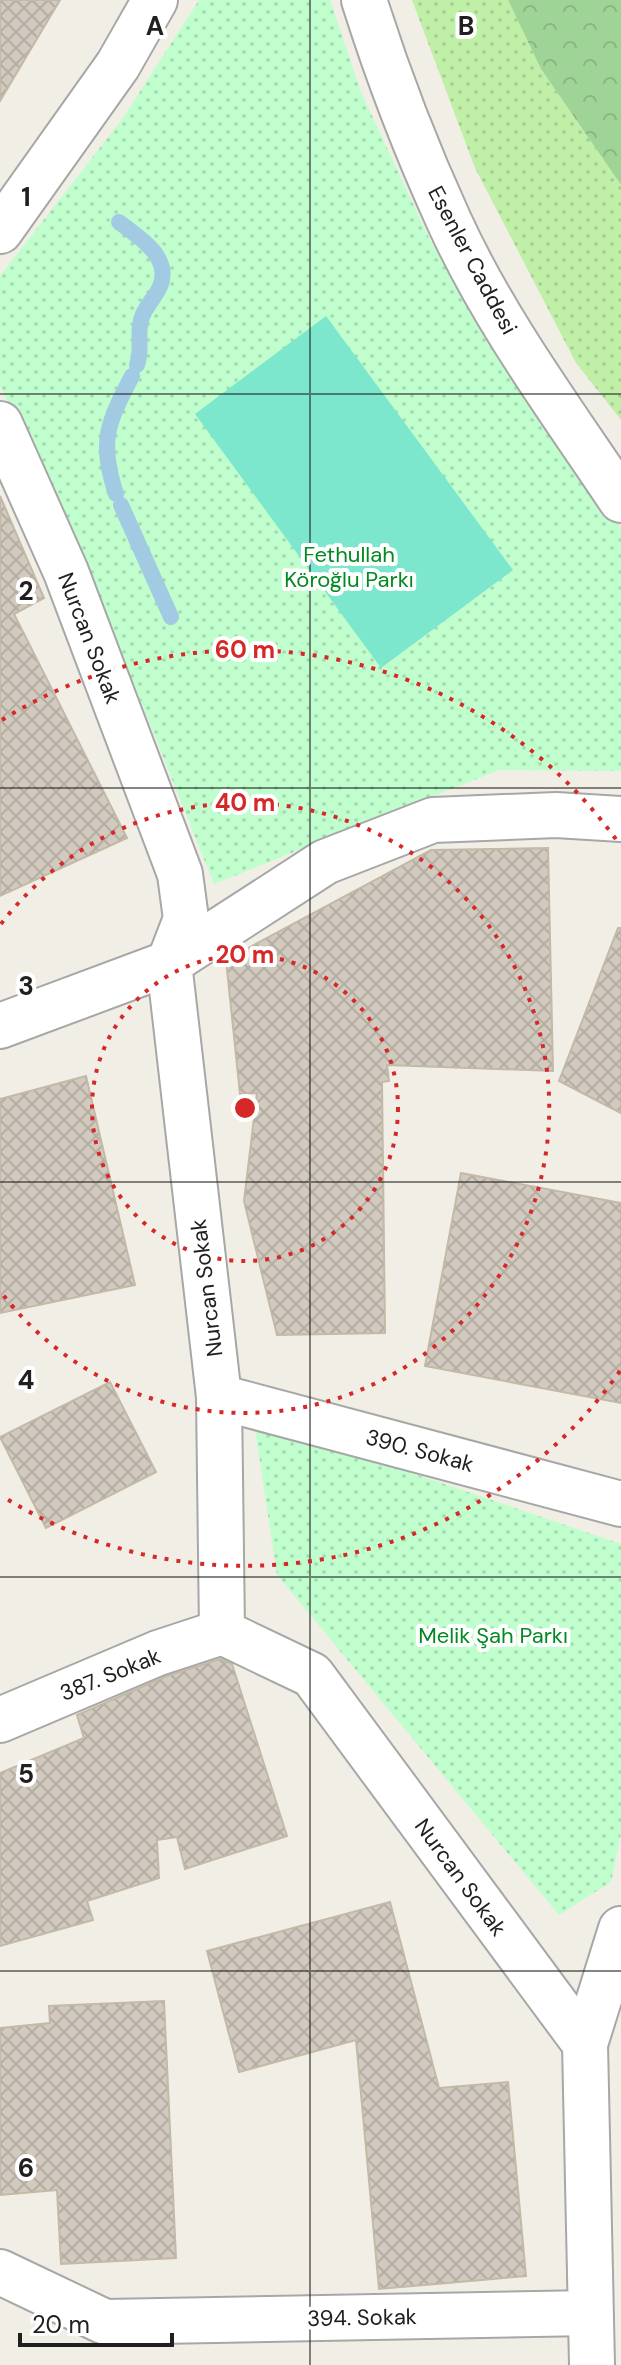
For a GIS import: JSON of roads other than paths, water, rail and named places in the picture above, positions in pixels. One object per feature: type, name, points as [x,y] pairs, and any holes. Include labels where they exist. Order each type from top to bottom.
[{"type":"street","points":[[0,231],[118,65],[155,0]]},
{"type":"street","name":"Esenler Caddesi","points":[[364,0],[389,81],[450,224],[520,349],[621,500]]},
{"type":"street","name":"Nurcan Sokak","points":[[0,424],[66,572],[180,874],[186,919],[169,963],[219,1397],[222,1632],[312,1675],[585,2044]]},
{"type":"street","points":[[0,1026],[169,963],[325,862],[433,820],[556,815],[621,819]]},
{"type":"street","name":"390. Sokak","points":[[219,1397],[621,1504]]},
{"type":"street","name":"387. Sokak","points":[[0,1720],[158,1653],[222,1632]]},
{"type":"street","points":[[592,2365],[585,2044],[621,1929]]},
{"type":"street","name":"394. Sokak","points":[[0,2272],[105,2322],[590,2313]]},
{"type":"waterway","points":[[119,222],[157,256],[163,274],[161,284],[140,323],[137,365]]},
{"type":"waterway","points":[[116,494],[108,460],[108,433],[132,376]]},
{"type":"waterway","points":[[121,505],[171,617]]},
{"type":"park label","name":"Fethullah Köroğlu Parkı","points":[[349,566]]},
{"type":"park label","name":"Melik Şah Parkı","points":[[493,1635]]}]
